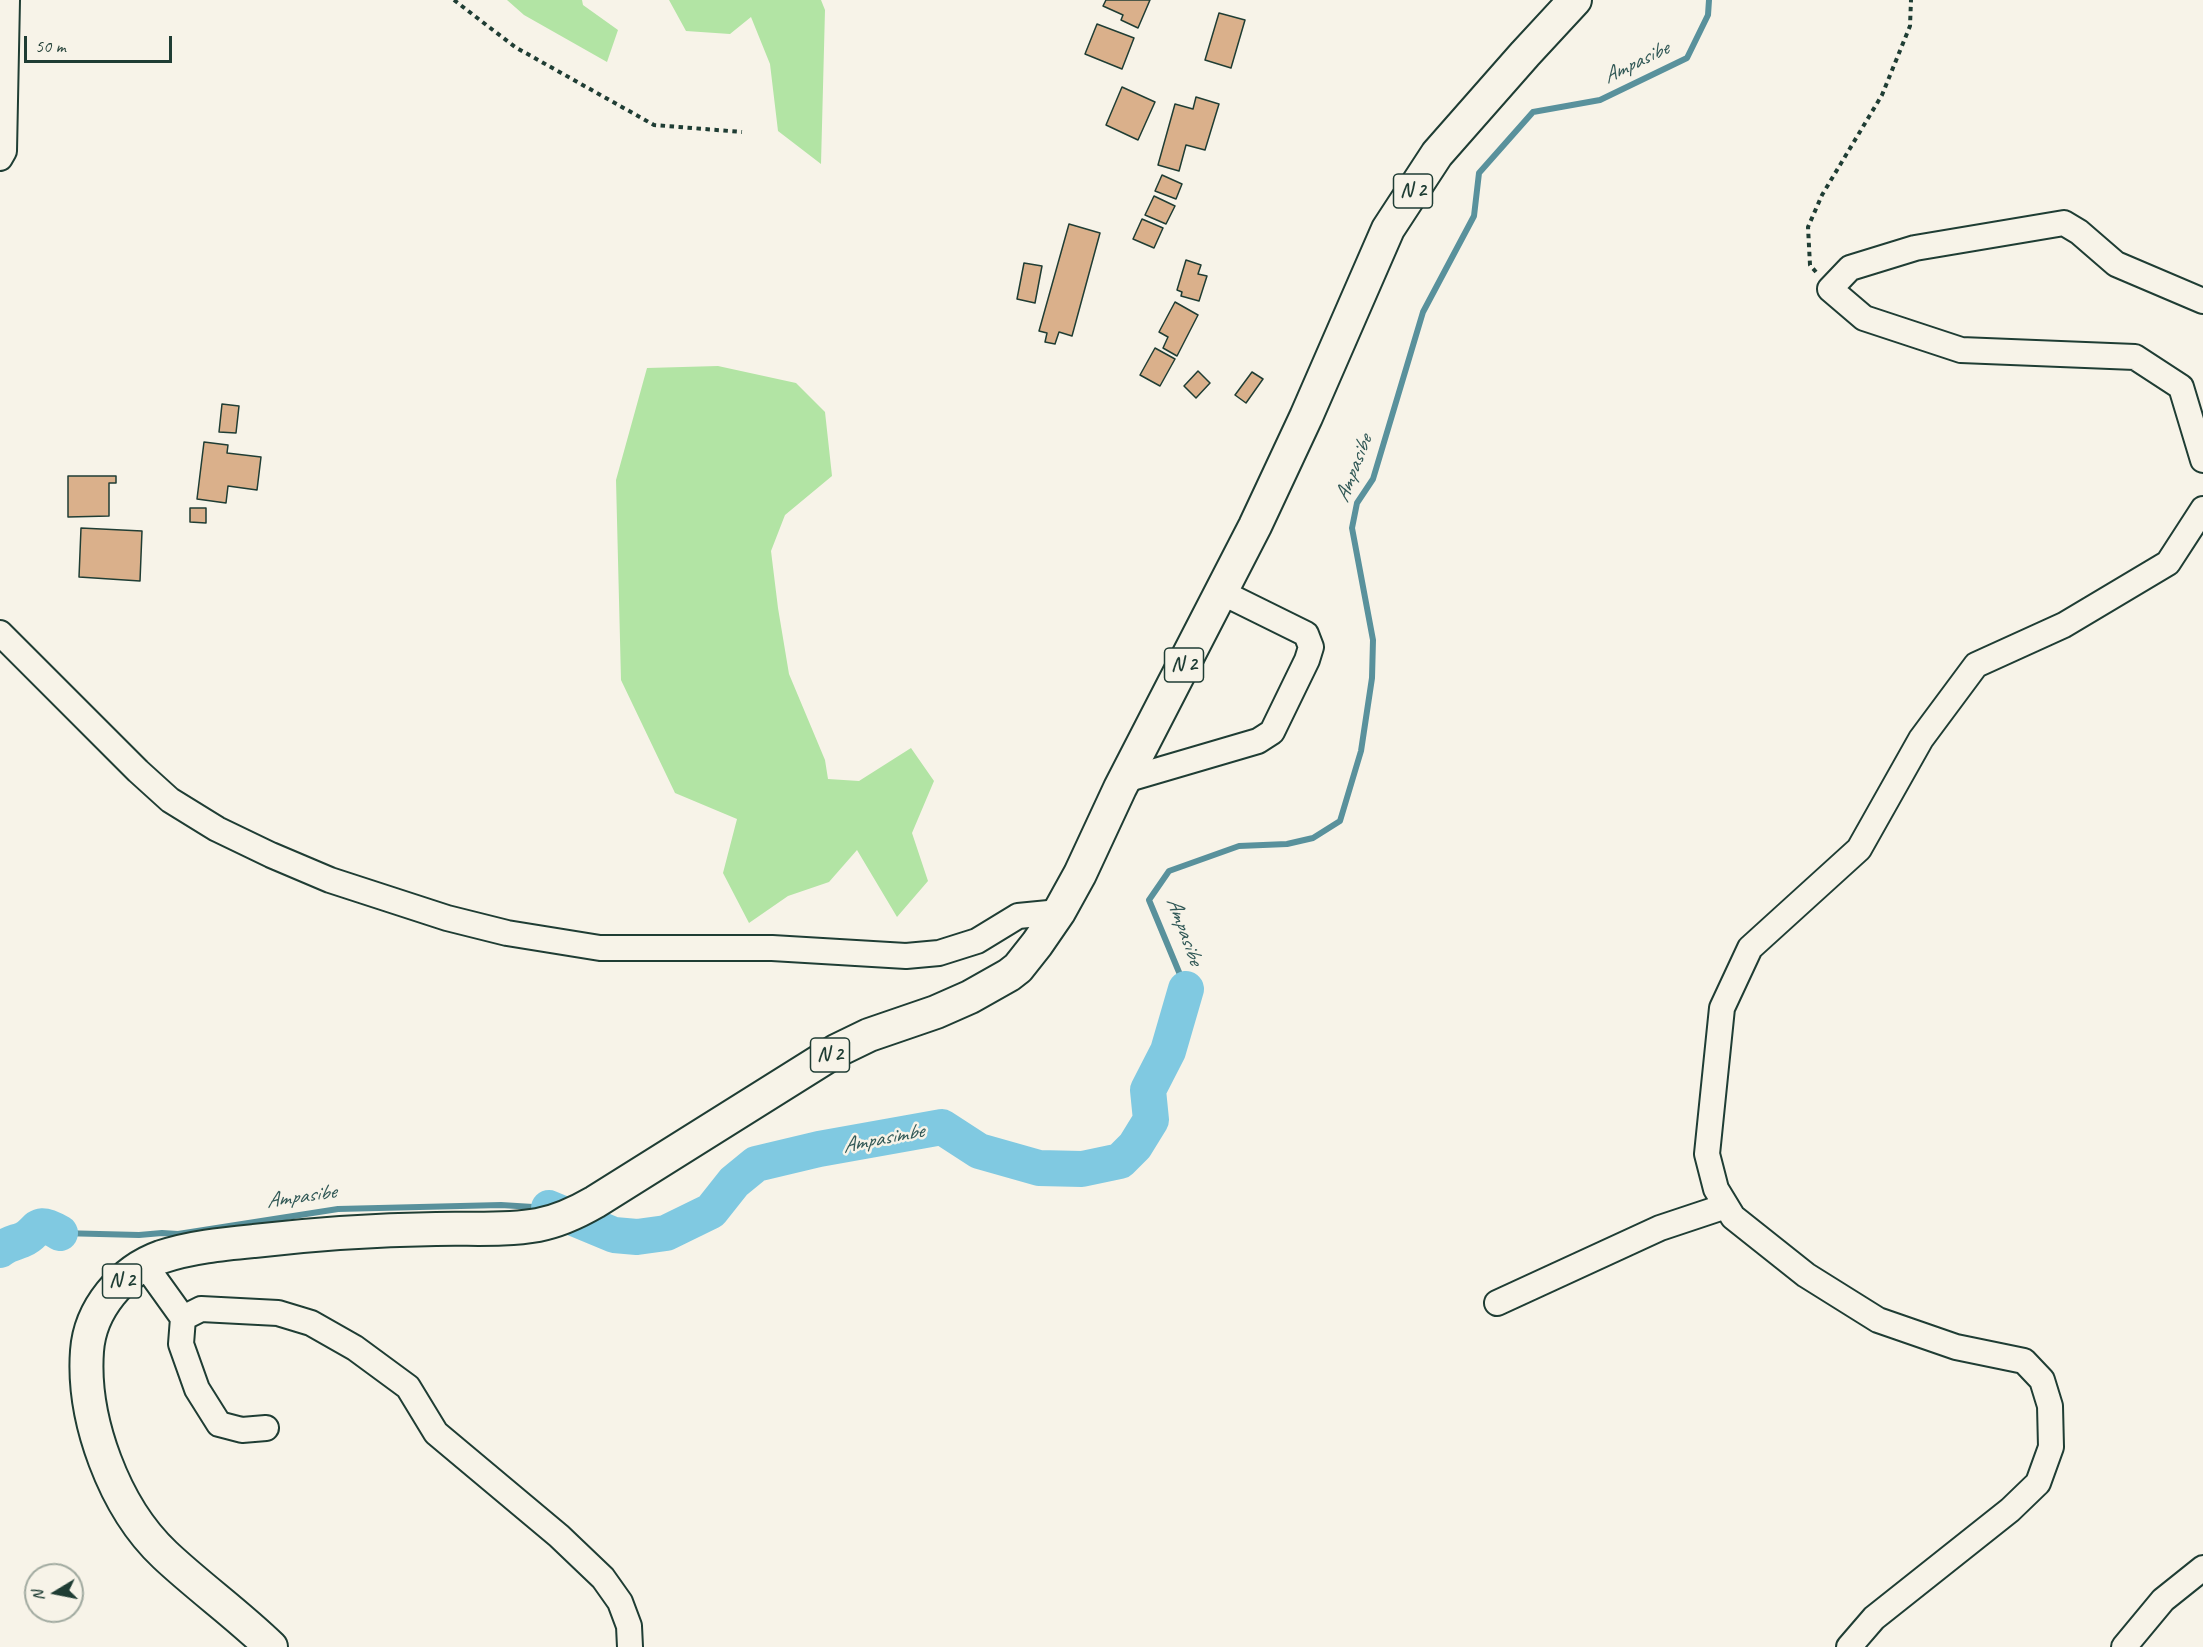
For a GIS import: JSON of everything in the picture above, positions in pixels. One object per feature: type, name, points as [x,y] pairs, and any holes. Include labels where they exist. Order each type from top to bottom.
[{"type":"main road","name":"N 2","points":[[271,1647],[245,1622],[164,1554],[143,1531],[112,1477],[90,1407],[86,1373],[88,1340],[95,1316],[103,1302],[126,1278],[145,1265],[160,1257],[198,1248],[310,1234],[372,1230],[506,1228],[558,1220],[576,1213],[836,1051],[869,1035],[936,1012],[970,997],[1018,968],[1059,912],[1080,874],[1125,780],[1255,526],[1389,229],[1437,154],[1575,0]]},
{"type":"street","points":[[0,158],[4,151],[7,0]]},
{"type":"street","points":[[2203,301],[2116,264],[2079,232],[2064,223],[1915,248],[1850,268],[1830,290],[1864,318],[1961,350],[2135,357],[2181,387],[2203,460]]},
{"type":"street","points":[[1849,1647],[1874,1618],[2010,1510],[2038,1483],[2051,1447],[2050,1406],[2042,1380],[2024,1361],[1956,1347],[1878,1320],[1806,1275],[1732,1217],[1716,1189],[1707,1154],[1722,1008],[1750,948],[1859,849],[1921,739],[1976,665],[2064,626],[2168,563],[2203,509]]},
{"type":"street","points":[[1125,780],[1258,741],[1272,732],[1307,660],[1311,647],[1310,639],[1306,634],[1221,592]]},
{"type":"street","points":[[0,633],[170,800],[217,829],[330,880],[447,918],[507,933],[600,948],[772,948],[906,956],[939,953],[977,941],[1018,916],[1059,912]]},
{"type":"street","points":[[1497,1303],[1660,1228],[1726,1206]]},
{"type":"street","points":[[145,1265],[183,1318],[182,1344],[197,1389],[219,1424],[242,1430],[266,1428]]},
{"type":"street","points":[[183,1318],[201,1309],[278,1313],[311,1323],[355,1348],[399,1380],[408,1387],[436,1432],[559,1536],[603,1578],[620,1602],[630,1626],[630,1647]]},
{"type":"street","points":[[2124,1647],[2163,1600],[2203,1568]]},
{"type":"path","points":[[454,0],[515,47],[654,125],[742,132]]},
{"type":"path","points":[[1830,290],[1810,265],[1808,227],[1822,195],[1882,95],[1910,26],[1911,0]]},
{"type":"green space","points":[[507,0],[582,0],[583,5],[618,30],[607,62],[524,15]]},
{"type":"green space","points":[[669,0],[821,0],[825,10],[821,164],[778,131],[770,64],[751,17],[730,34],[686,31]]},
{"type":"green space","points":[[718,366],[796,383],[825,412],[832,476],[785,515],[771,551],[778,608],[789,674],[825,760],[828,779],[859,781],[911,748],[934,781],[912,833],[928,881],[897,917],[857,850],[829,882],[788,896],[749,923],[723,873],[737,819],[675,793],[621,680],[616,480],[647,368]]},
{"type":"building","points":[[1106,0],[1150,0],[1138,28],[1121,20],[1123,15],[1103,6]]},
{"type":"building","points":[[1219,13],[1245,20],[1231,68],[1205,60]]},
{"type":"building","points":[[1097,24],[1134,38],[1122,69],[1085,54]]},
{"type":"building","points":[[1122,87],[1155,102],[1138,140],[1106,125]]},
{"type":"building","points":[[1196,97],[1219,104],[1205,150],[1186,145],[1179,171],[1158,165],[1175,104],[1193,109]]},
{"type":"building","points":[[1162,175],[1182,184],[1176,199],[1155,191]]},
{"type":"building","points":[[1154,196],[1175,206],[1166,224],[1145,215]]},
{"type":"building","points":[[1142,219],[1163,228],[1154,248],[1133,239]]},
{"type":"building","points":[[1069,224],[1100,233],[1072,336],[1059,332],[1055,344],[1045,342],[1047,333],[1039,331]]},
{"type":"building","points":[[1186,260],[1201,265],[1198,274],[1207,276],[1199,301],[1181,296],[1182,292],[1177,290]]},
{"type":"building","points":[[1024,263],[1042,266],[1035,303],[1017,299]]},
{"type":"building","points":[[1175,302],[1198,315],[1177,356],[1163,348],[1168,337],[1159,332]]},
{"type":"building","points":[[1155,348],[1175,359],[1160,386],[1140,375]]},
{"type":"building","points":[[1198,371],[1210,383],[1196,398],[1184,386]]},
{"type":"building","points":[[1252,372],[1263,379],[1246,403],[1235,395]]},
{"type":"building","points":[[222,404],[239,406],[236,433],[219,432]]},
{"type":"building","points":[[204,442],[228,445],[227,453],[261,457],[257,490],[228,486],[226,503],[197,499]]},
{"type":"building","points":[[68,476],[116,476],[116,483],[109,483],[109,516],[68,517]]},
{"type":"building","points":[[190,508],[206,508],[206,523],[190,522]]},
{"type":"building","points":[[81,528],[142,531],[140,581],[79,577]]},
{"type":"waterway","name":"Ampasibe","points":[[1186,989],[1149,900],[1169,871],[1239,846],[1287,844],[1313,838],[1340,821],[1361,751],[1372,678],[1373,640],[1352,528],[1357,503],[1373,479],[1423,312],[1474,216],[1479,173],[1533,112],[1600,100],[1687,58],[1708,15],[1709,0]]},
{"type":"waterway","name":"Ampasimbe","points":[[549,1208],[614,1235],[637,1237],[666,1233],[711,1211],[734,1182],[756,1164],[819,1149],[942,1127],[979,1151],[1039,1168],[1082,1169],[1120,1161],[1135,1146],[1151,1120],[1148,1090],[1168,1051],[1186,989]]},
{"type":"waterway","name":"Ampasibe","points":[[60,1233],[178,1234],[338,1209],[501,1205],[549,1208]]},
{"type":"waterway","name":"Ampasimbe","points":[[0,1250],[28,1237],[41,1226],[60,1233]]}]
